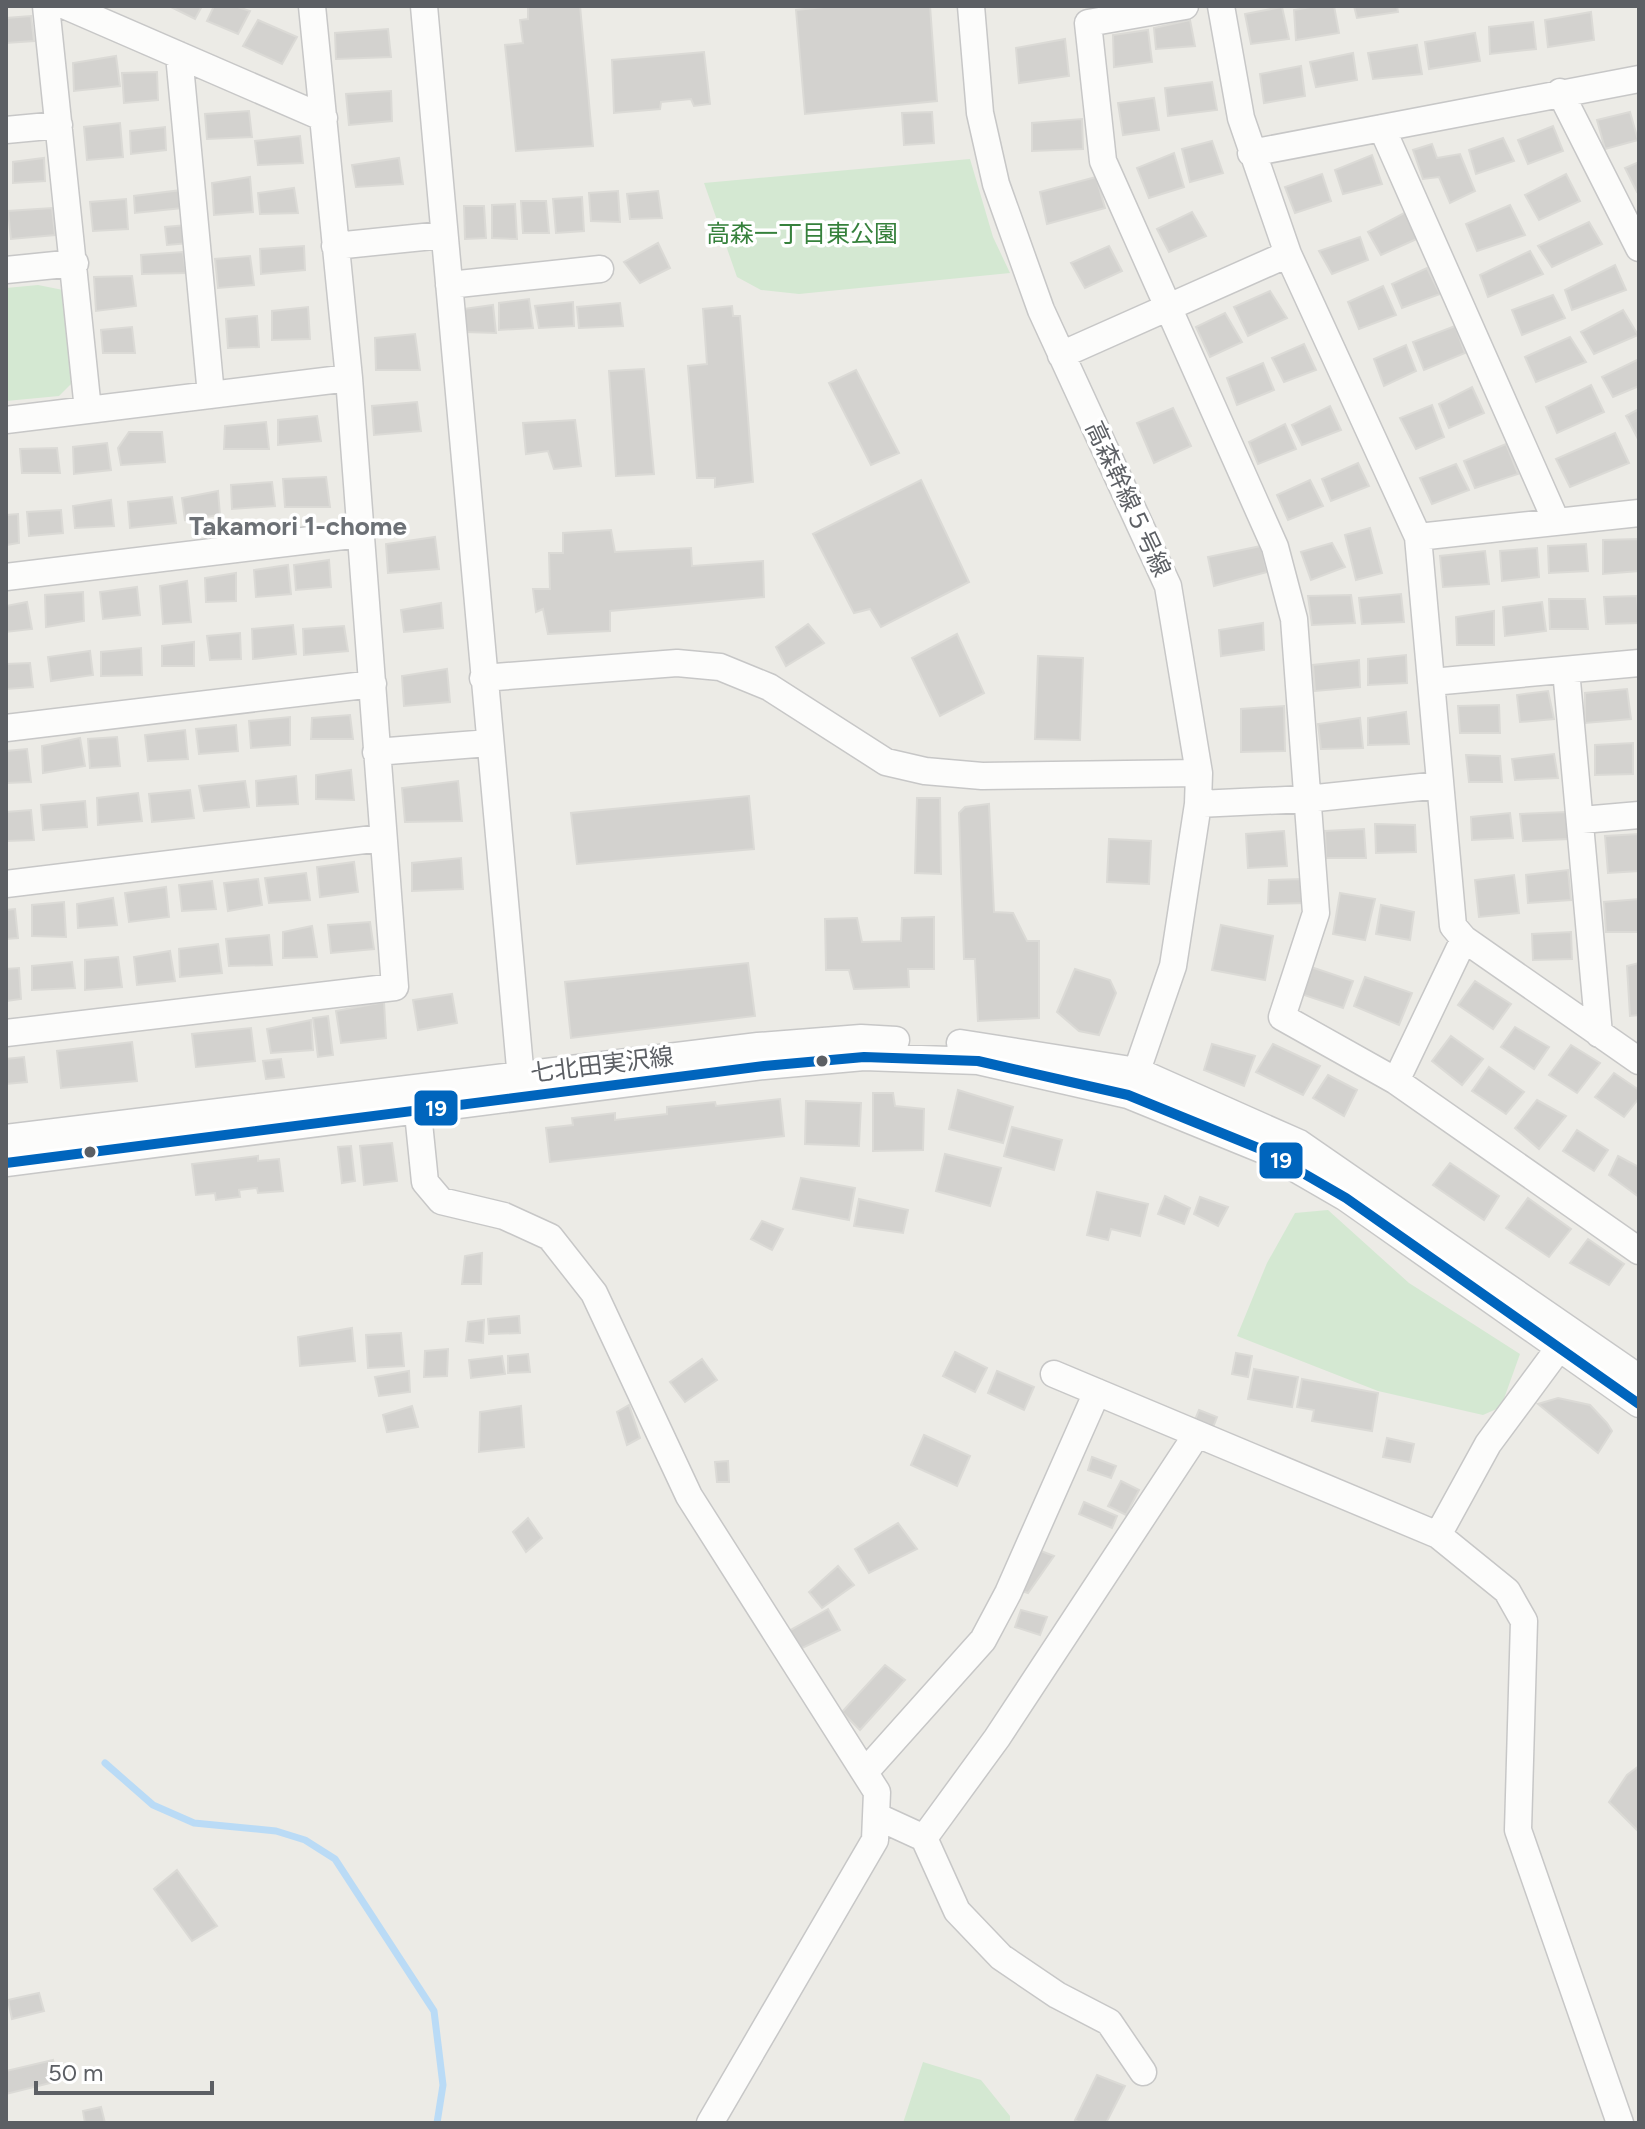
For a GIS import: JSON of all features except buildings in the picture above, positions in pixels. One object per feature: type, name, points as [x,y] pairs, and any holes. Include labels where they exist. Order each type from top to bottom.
[{"type":"street","points":[[46,6],[88,410]]},
{"type":"street","points":[[66,6],[324,118]]},
{"type":"street","points":[[6,1033],[395,987],[381,838],[373,684],[349,378],[312,6]]},
{"type":"street","points":[[6,1163],[418,1113],[521,1087],[424,6]]},
{"type":"street","name":"高森幹線５号線","points":[[971,6],[980,113],[996,184],[1017,250],[1061,355],[1168,586],[1199,773],[1198,804],[1173,966],[1133,1083]]},
{"type":"street","points":[[1185,6],[1088,23],[1103,161],[1275,547],[1287,581],[1294,619],[1316,913],[1282,1017],[1396,1081],[1639,1251]]},
{"type":"street","points":[[1221,6],[1241,118],[1288,254],[1418,537],[1453,926],[1464,939],[1639,1061]]},
{"type":"street","points":[[179,55],[211,395]]},
{"type":"street","points":[[1251,153],[1639,79]]},
{"type":"street","points":[[1560,92],[1639,248]]},
{"type":"street","points":[[6,130],[59,125]]},
{"type":"street","points":[[1382,128],[1556,521]]},
{"type":"street","points":[[335,246],[443,235]]},
{"type":"street","points":[[1061,355],[1288,254]]},
{"type":"street","points":[[6,270],[75,263]]},
{"type":"street","points":[[449,285],[600,269]]},
{"type":"street","points":[[6,420],[349,378]]},
{"type":"street","points":[[1418,537],[1639,513]]},
{"type":"street","points":[[6,577],[360,534]]},
{"type":"street","points":[[1432,682],[1639,663]]},
{"type":"street","points":[[483,678],[662,664],[720,667],[769,687],[886,762],[925,771],[982,776],[1199,773]]},
{"type":"street","points":[[1566,670],[1599,1034]]},
{"type":"street","points":[[6,728],[373,684]]},
{"type":"street","points":[[376,752],[489,743]]},
{"type":"street","points":[[1198,804],[1307,799],[1440,785]]},
{"type":"street","points":[[1582,820],[1639,815]]},
{"type":"street","points":[[6,884],[381,838]]},
{"type":"street","points":[[1396,1081],[1464,939]]},
{"type":"street","name":"七北田実沢線","points":[[6,1138],[521,1087],[758,1046],[861,1038],[981,1044],[1133,1083],[1299,1143],[1639,1378]]},
{"type":"street","points":[[1133,1083],[1263,1150],[1346,1198],[1639,1404]]},
{"type":"street","points":[[418,1113],[425,1182],[441,1201],[504,1216],[550,1237],[594,1293],[689,1496],[877,1792],[875,1840],[710,2123]]},
{"type":"street","points":[[1438,1535],[1488,1444],[1559,1348]]},
{"type":"street","points":[[1054,1374],[1438,1535],[1507,1591],[1524,1621],[1518,1830],[1620,2123]]},
{"type":"street","points":[[865,1772],[983,1640],[1008,1593],[1097,1392]]},
{"type":"street","points":[[924,1838],[997,1738],[1197,1434]]},
{"type":"street","points":[[876,1816],[924,1838],[957,1911],[1001,1957],[1057,1995],[1109,2022],[1143,2072]]},
{"type":"green space","name":"高森一丁目東公園","points":[[970,159],[993,237],[1010,273],[799,294],[761,290],[737,277],[704,183]]},
{"type":"green space","points":[[38,285],[63,290],[76,379],[59,396],[6,401],[6,288]]},
{"type":"green space","points":[[1328,1210],[1409,1283],[1520,1354],[1501,1407],[1483,1415],[1378,1391],[1237,1336],[1267,1263],[1295,1213]]},
{"type":"green space","points":[[923,2062],[981,2080],[1010,2116],[1010,2123],[903,2123]]},
{"type":"waterway","points":[[105,1763],[153,1805],[194,1823],[276,1831],[305,1840],[335,1859],[434,2011],[443,2085],[437,2123]]},
{"type":"transit line","name":"19","points":[[6,1163],[764,1066],[864,1057],[978,1061],[1128,1095],[1263,1150],[1346,1198],[1639,1404]]},
{"type":"district","name":"Takamori 1-chome","points":[[298,526]]}]
